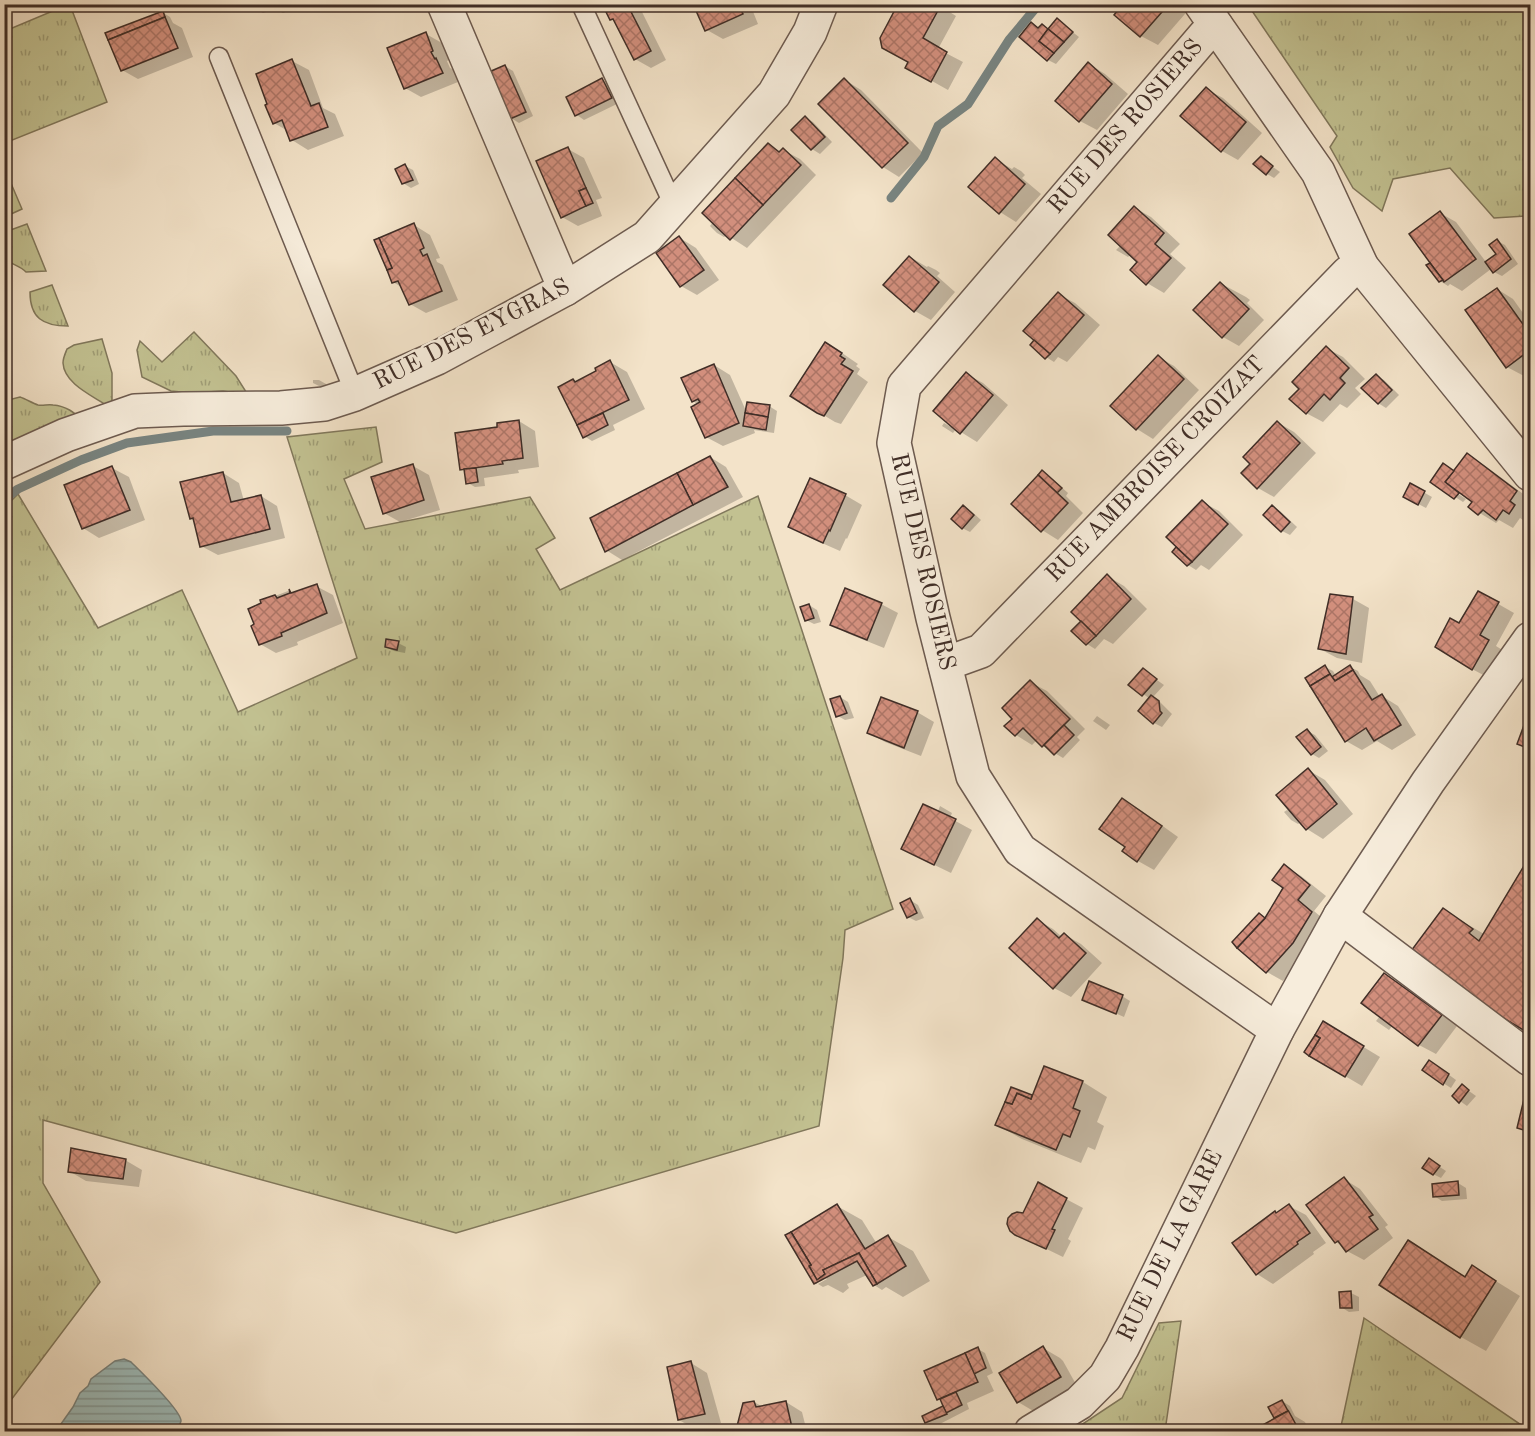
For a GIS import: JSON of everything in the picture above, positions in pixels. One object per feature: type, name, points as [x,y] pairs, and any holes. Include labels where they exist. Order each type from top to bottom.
[{"type":"street","points":[[444,4],[565,289]]},
{"type":"street","name":"RUE DES EYGRAS","points":[[4,463],[66,435],[135,411],[281,408],[324,404],[355,394],[437,358],[565,289],[647,237],[774,93],[810,32],[821,4]]},
{"type":"street","points":[[1208,15],[1318,172],[1362,267],[1530,474]]},
{"type":"street","name":"RUE DES ROSIERS","points":[[1208,15],[1204,35],[904,386],[894,443],[933,618],[973,776],[1020,850],[1277,1030]]},
{"type":"street","name":"RUE AMBROISE CROIZAT","points":[[945,664],[981,651],[1348,273],[1362,267]]},
{"type":"street","name":"RUE DE LA GARE","points":[[1031,1431],[1079,1403],[1106,1377],[1277,1030],[1340,916],[1428,782],[1530,639]]},
{"type":"street","points":[[1340,916],[1530,1059]]},
{"type":"lane","points":[[580,4],[674,206]]},
{"type":"lane","points":[[219,57],[355,394]]},
{"type":"green space","points":[[70,5],[107,102],[5,143],[5,31]]},
{"type":"green space","points":[[1248,5],[1530,5],[1530,213],[1527,216],[1494,218],[1450,168],[1393,179],[1382,211],[1353,188],[1330,147],[1337,136]]},
{"type":"green space","points":[[4,167],[22,209],[9,215],[5,215]]},
{"type":"green space","points":[[27,224],[46,271],[26,272],[5,258],[5,232]]},
{"type":"green space","points":[[52,285],[68,326],[45,322],[35,314],[32,308],[30,292]]},
{"type":"green space","points":[[194,332],[236,376],[248,395],[223,391],[191,393],[171,391],[142,377],[137,350],[140,341],[162,362]]},
{"type":"green space","points":[[102,339],[112,373],[112,402],[106,405],[73,382],[68,377],[63,363],[67,349],[74,345]]},
{"type":"green space","points":[[20,397],[38,405],[66,408],[83,421],[5,457],[4,401]]},
{"type":"green space","points":[[376,427],[382,462],[344,479],[365,529],[530,497],[555,538],[536,549],[560,590],[758,496],[893,909],[845,930],[819,1126],[456,1233],[43,1120],[43,1183],[100,1282],[5,1408],[5,507],[18,494],[98,628],[182,590],[238,712],[357,658],[287,437]]},
{"type":"green space","points":[[1364,1318],[1530,1431],[1340,1431]]},
{"type":"green space","points":[[1181,1321],[1165,1431],[1072,1431],[1122,1398],[1159,1323]]},
{"type":"water","points":[[124,1359],[131,1362],[174,1408],[181,1421],[178,1427],[172,1431],[56,1431],[91,1379],[115,1361]]},
{"type":"building","points":[[618,4],[627,4],[651,51],[634,60],[613,19],[610,20],[606,12]]},
{"type":"building","points":[[693,4],[738,4],[743,14],[705,31]]},
{"type":"building","points":[[898,4],[941,5],[923,38],[947,52],[931,82],[905,68],[908,62],[882,48],[880,38]]},
{"type":"building","points":[[1123,4],[1169,4],[1140,37],[1114,15]]},
{"type":"building","points":[[163,11],[165,17],[108,40],[105,33]]},
{"type":"building","points":[[165,17],[178,48],[121,71],[108,40]]},
{"type":"building","points":[[1057,18],[1073,32],[1064,42],[1048,29]]},
{"type":"building","points":[[1031,22],[1038,28],[1042,24],[1048,29],[1039,41],[1054,53],[1047,61],[1019,37]]},
{"type":"building","points":[[1048,29],[1064,42],[1054,53],[1039,41]]},
{"type":"building","points":[[426,32],[433,51],[431,52],[443,73],[404,89],[387,48]]},
{"type":"building","points":[[292,59],[311,106],[319,103],[328,127],[290,141],[282,120],[273,124],[256,74]]},
{"type":"building","points":[[1088,62],[1112,84],[1079,122],[1055,101]]},
{"type":"building","points":[[505,65],[526,112],[510,119],[489,72]]},
{"type":"building","points":[[602,78],[612,98],[575,116],[566,97]]},
{"type":"building","points":[[844,78],[908,143],[882,168],[818,104]]},
{"type":"building","points":[[1206,87],[1246,122],[1221,152],[1180,116]]},
{"type":"building","points":[[805,116],[825,137],[811,150],[791,130]]},
{"type":"building","points":[[768,143],[779,152],[783,148],[801,165],[763,205],[735,178]]},
{"type":"building","points":[[568,147],[586,188],[579,191],[586,206],[561,218],[536,161]]},
{"type":"building","points":[[1261,156],[1273,166],[1266,175],[1253,164]]},
{"type":"building","points":[[995,157],[1025,184],[999,214],[968,187]]},
{"type":"building","points":[[405,164],[413,180],[402,184],[395,169]]},
{"type":"building","points":[[735,178],[763,205],[730,240],[702,213]]},
{"type":"building","points":[[586,188],[593,203],[586,206],[579,191]]},
{"type":"building","points":[[1134,206],[1164,233],[1155,244],[1171,258],[1146,285],[1130,270],[1137,262],[1108,235]]},
{"type":"building","points":[[1440,211],[1476,259],[1444,282],[1409,234]]},
{"type":"building","points":[[414,223],[424,248],[420,250],[423,256],[427,254],[442,291],[409,305],[398,281],[392,283],[387,270],[392,268],[379,238]]},
{"type":"building","points":[[679,236],[704,270],[680,287],[656,253]]},
{"type":"building","points":[[379,238],[392,268],[387,270],[374,240]]},
{"type":"building","points":[[1497,239],[1511,259],[1493,273],[1485,262],[1496,254],[1489,245]]},
{"type":"building","points":[[909,256],[939,282],[914,312],[883,285]]},
{"type":"building","points":[[1430,263],[1443,280],[1439,282],[1426,265]]},
{"type":"building","points":[[1220,282],[1249,309],[1222,338],[1193,310]]},
{"type":"building","points":[[1497,288],[1530,334],[1530,350],[1506,368],[1465,310]]},
{"type":"building","points":[[1058,292],[1084,315],[1050,354],[1023,331]]},
{"type":"building","points":[[1034,340],[1050,354],[1045,359],[1030,345]]},
{"type":"building","points":[[825,342],[842,353],[840,356],[845,359],[841,364],[853,371],[824,416],[790,396]]},
{"type":"building","points":[[1326,346],[1349,368],[1340,378],[1345,383],[1330,400],[1324,394],[1306,414],[1289,399],[1299,389],[1292,382]]},
{"type":"building","points":[[1158,355],[1184,379],[1136,430],[1110,406]]},
{"type":"building","points":[[610,360],[629,400],[577,425],[558,387],[573,379],[575,382],[596,371],[595,368]]},
{"type":"building","points":[[714,364],[739,423],[705,438],[691,407],[700,402],[698,399],[692,402],[681,378]]},
{"type":"building","points":[[966,372],[993,395],[960,434],[933,411]]},
{"type":"building","points":[[1376,374],[1392,390],[1378,404],[1361,388]]},
{"type":"building","points":[[747,402],[770,405],[768,417],[745,413]]},
{"type":"building","points":[[603,413],[608,425],[583,438],[577,425]]},
{"type":"building","points":[[745,413],[768,417],[766,430],[743,426]]},
{"type":"building","points":[[519,420],[523,458],[502,461],[503,464],[460,470],[455,433],[497,427],[497,423]]},
{"type":"building","points":[[1277,421],[1300,443],[1257,489],[1241,473],[1250,464],[1243,457]]},
{"type":"building","points":[[1467,453],[1517,491],[1510,501],[1515,505],[1509,514],[1503,510],[1496,520],[1483,510],[1478,515],[1468,507],[1472,502],[1445,482]]},
{"type":"building","points":[[710,456],[728,487],[693,505],[677,473]]},
{"type":"building","points":[[1443,463],[1454,471],[1445,482],[1459,493],[1454,499],[1430,482]]},
{"type":"building","points":[[413,464],[424,500],[383,514],[371,477]]},
{"type":"building","points":[[112,466],[130,510],[82,529],[64,485]]},
{"type":"building","points":[[476,468],[478,482],[466,484],[464,469]]},
{"type":"building","points":[[1042,470],[1062,488],[1057,493],[1038,475]]},
{"type":"building","points":[[223,472],[231,502],[261,495],[270,529],[200,547],[193,518],[190,519],[180,482]]},
{"type":"building","points":[[677,473],[693,505],[605,552],[590,518]]},
{"type":"building","points":[[1038,475],[1068,503],[1041,532],[1011,504]]},
{"type":"building","points":[[810,478],[846,494],[823,543],[788,527]]},
{"type":"building","points":[[1410,483],[1425,491],[1418,505],[1403,497]]},
{"type":"building","points":[[1202,500],[1228,524],[1192,562],[1166,537]]},
{"type":"building","points":[[963,505],[974,515],[962,529],[951,519]]},
{"type":"building","points":[[1272,505],[1290,522],[1281,532],[1263,515]]},
{"type":"building","points":[[1176,547],[1192,562],[1187,566],[1172,552]]},
{"type":"building","points":[[1107,574],[1131,599],[1096,636],[1071,612]]},
{"type":"building","points":[[317,584],[327,613],[259,645],[251,626],[254,624],[248,609],[261,603],[260,600],[275,595],[277,598],[290,593],[289,589],[291,593]]},
{"type":"building","points":[[845,588],[882,603],[867,640],[830,625]]},
{"type":"building","points":[[1478,591],[1499,602],[1480,635],[1489,640],[1472,670],[1435,647],[1450,618],[1459,623]]},
{"type":"building","points":[[1330,594],[1353,597],[1346,654],[1318,649]]},
{"type":"building","points":[[809,604],[814,618],[805,621],[800,607]]},
{"type":"building","points":[[1081,621],[1096,636],[1086,645],[1071,631]]},
{"type":"building","points":[[386,639],[399,641],[397,650],[385,647]]},
{"type":"building","points":[[1325,665],[1330,674],[1310,686],[1305,678]]},
{"type":"building","points":[[1350,665],[1353,670],[1335,681],[1332,677]]},
{"type":"building","points":[[1143,668],[1157,679],[1142,696],[1128,685]]},
{"type":"building","points":[[1353,670],[1372,700],[1382,694],[1401,725],[1374,741],[1366,728],[1345,742],[1310,686],[1330,674],[1335,681]]},
{"type":"building","points":[[1030,680],[1070,719],[1042,747],[1023,728],[1015,736],[1004,726],[1012,719],[1002,708]]},
{"type":"building","points":[[1151,695],[1159,701],[1162,713],[1153,724],[1138,711]]},
{"type":"building","points":[[840,696],[847,713],[836,717],[830,699]]},
{"type":"building","points":[[881,697],[918,711],[904,748],[867,733]]},
{"type":"building","points":[[1530,709],[1530,749],[1517,744]]},
{"type":"building","points":[[1064,725],[1074,735],[1054,755],[1044,745]]},
{"type":"building","points":[[1307,729],[1321,747],[1311,755],[1296,737]]},
{"type":"building","points":[[1308,768],[1337,804],[1306,830],[1276,795]]},
{"type":"building","points":[[1122,798],[1162,826],[1137,862],[1122,851],[1125,847],[1099,829]]},
{"type":"building","points":[[923,804],[956,819],[934,865],[901,849]]},
{"type":"building","points":[[1284,864],[1310,885],[1298,900],[1312,912],[1293,943],[1266,973],[1237,948],[1265,918],[1283,888],[1272,880]]},
{"type":"building","points":[[1525,864],[1530,868],[1530,1034],[1452,987],[1408,955],[1443,908],[1473,929],[1469,933],[1479,941]]},
{"type":"building","points":[[910,898],[917,913],[907,918],[900,903]]},
{"type":"building","points":[[1259,913],[1265,918],[1237,948],[1232,942]]},
{"type":"building","points":[[1037,918],[1059,938],[1064,933],[1086,953],[1053,989],[1009,948]]},
{"type":"building","points":[[1384,973],[1442,1015],[1418,1046],[1361,1003]]},
{"type":"building","points":[[1089,981],[1123,995],[1116,1014],[1082,1000]]},
{"type":"building","points":[[1323,1021],[1364,1046],[1345,1077],[1309,1056],[1320,1038],[1315,1035]]},
{"type":"building","points":[[1315,1035],[1320,1038],[1309,1056],[1304,1052]]},
{"type":"building","points":[[1429,1060],[1449,1074],[1443,1085],[1422,1070]]},
{"type":"building","points":[[1044,1066],[1083,1081],[1073,1108],[1080,1111],[1070,1137],[1063,1134],[1056,1150],[995,1125],[1005,1102],[1012,1104],[1017,1093],[1031,1099]]},
{"type":"building","points":[[1462,1084],[1469,1090],[1459,1103],[1452,1096]]},
{"type":"building","points":[[1011,1087],[1032,1095],[1031,1099],[1017,1093],[1012,1104],[1005,1102]]},
{"type":"building","points":[[1525,1095],[1530,1096],[1530,1132],[1517,1128]]},
{"type":"building","points":[[71,1148],[126,1159],[123,1179],[68,1172]]},
{"type":"building","points":[[1429,1158],[1440,1166],[1433,1175],[1422,1168]]},
{"type":"building","points":[[1344,1177],[1373,1215],[1369,1217],[1378,1229],[1346,1252],[1338,1241],[1335,1243],[1306,1205]]},
{"type":"building","points":[[1458,1181],[1459,1195],[1433,1197],[1432,1184]]},
{"type":"building","points":[[1038,1182],[1067,1198],[1052,1229],[1055,1230],[1046,1249],[1015,1235],[1007,1224],[1012,1214],[1023,1213]]},
{"type":"building","points":[[837,1204],[865,1249],[888,1235],[906,1266],[877,1284],[859,1253],[823,1270],[825,1274],[817,1280],[809,1266],[811,1265],[791,1232]]},
{"type":"building","points":[[1289,1204],[1310,1233],[1256,1275],[1232,1243],[1275,1211],[1276,1213]]},
{"type":"building","points":[[791,1232],[811,1265],[809,1266],[817,1280],[825,1274],[823,1270],[859,1253],[877,1284],[873,1286],[857,1261],[814,1284],[785,1235]]},
{"type":"building","points":[[1408,1240],[1465,1277],[1472,1265],[1496,1281],[1460,1338],[1379,1285]]},
{"type":"building","points":[[1351,1291],[1352,1308],[1340,1308],[1339,1292]]},
{"type":"building","points":[[1043,1346],[1061,1377],[1017,1403],[999,1373]]},
{"type":"building","points":[[978,1347],[986,1368],[974,1374],[965,1353]]},
{"type":"building","points":[[965,1353],[978,1382],[937,1400],[924,1371]]},
{"type":"building","points":[[691,1361],[705,1414],[678,1420],[667,1367]]},
{"type":"building","points":[[956,1392],[962,1405],[946,1413],[940,1399]]},
{"type":"building","points":[[1282,1400],[1288,1411],[1274,1418],[1268,1407]]},
{"type":"building","points":[[754,1401],[756,1407],[786,1401],[793,1432],[741,1432],[737,1426],[743,1403]]},
{"type":"building","points":[[943,1406],[947,1414],[925,1423],[922,1416]]},
{"type":"building","points":[[1288,1411],[1300,1432],[1250,1432]]},
{"type":"waterway","points":[[891,198],[924,157],[938,126],[968,104],[1009,40],[1039,4]]},
{"type":"waterway","points":[[4,499],[18,489],[81,460],[127,443],[213,431],[287,431]]}]
